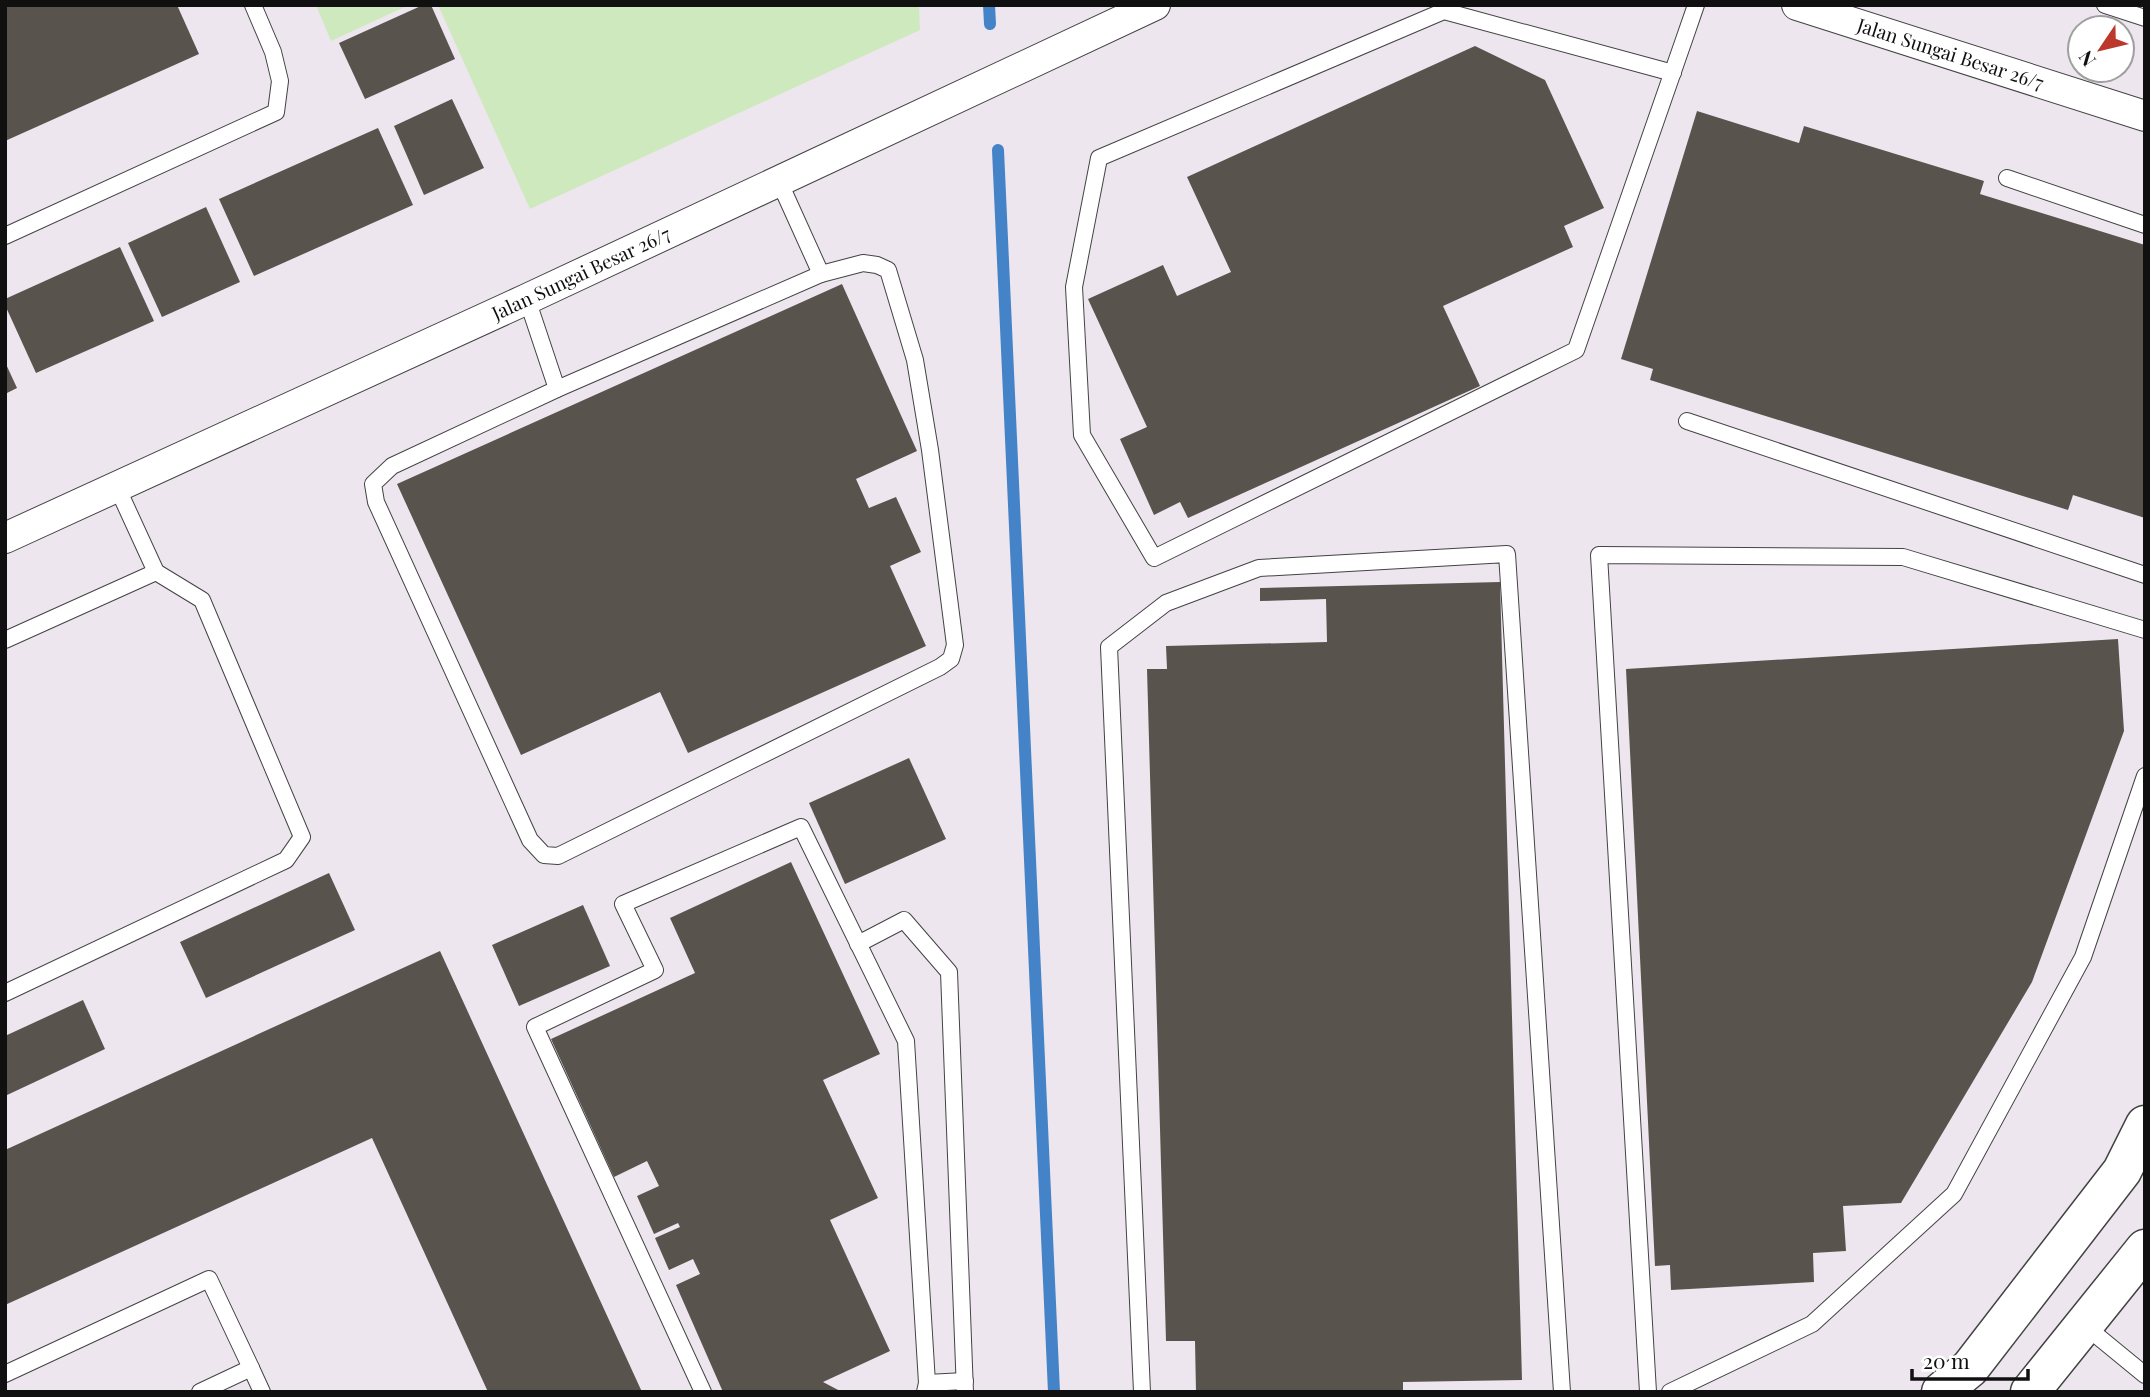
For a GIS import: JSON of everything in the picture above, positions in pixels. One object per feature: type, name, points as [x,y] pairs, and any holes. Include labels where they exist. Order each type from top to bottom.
[{"type":"street","name":"Jalan Sungai Besar 26/7","points":[[5,538],[527,299],[1155,5]]},
{"type":"street","name":"Jalan Sungai Besar 26/7","points":[[1797,5],[2145,116]]},
{"type":"street","points":[[1941,1392],[1970,1368],[2122,1171],[2145,1125]]},
{"type":"street","points":[[2031,1392],[2145,1250]]},
{"type":"lane","points":[[5,236],[276,112],[280,81],[274,52],[253,5]]},
{"type":"lane","points":[[1673,73],[1444,11],[1099,158],[1074,287],[1082,435],[1154,558],[1576,350],[1673,73],[1696,5]]},
{"type":"lane","points":[[2105,5],[2145,18]]},
{"type":"lane","points":[[2007,178],[2145,225]]},
{"type":"lane","points":[[779,181],[821,274]]},
{"type":"lane","points":[[863,263],[888,270],[915,360],[930,450],[955,645],[951,659],[940,667],[583,844],[558,856],[544,855],[530,840],[376,502],[373,484],[392,466],[557,389],[821,274],[863,263]]},
{"type":"lane","points":[[527,299],[557,389]]},
{"type":"lane","points":[[1687,421],[2145,575]]},
{"type":"lane","points":[[5,993],[286,860],[302,837],[202,600],[156,572],[117,487]]},
{"type":"lane","points":[[1142,1392],[1109,647],[1166,603],[1259,568],[1507,554],[1562,1392]]},
{"type":"lane","points":[[1648,1392],[1599,555],[1903,557],[2145,630]]},
{"type":"lane","points":[[5,640],[156,572]]},
{"type":"lane","points":[[1670,1392],[1812,1324],[1954,1194],[2084,957],[2145,776]]},
{"type":"lane","points":[[703,1392],[535,1027],[655,970],[623,904],[801,827],[858,944],[906,1041],[926,1387],[965,1386],[949,972],[904,920],[858,944]]},
{"type":"lane","points":[[5,1374],[209,1279],[262,1392]]},
{"type":"lane","points":[[2084,1325],[2145,1375]]},
{"type":"lane","points":[[201,1392],[251,1368]]},
{"type":"shaded area","points":[[5,5],[2145,5],[2145,1392],[5,1392]]},
{"type":"green space","points":[[316,5],[409,5],[331,41]]},
{"type":"green space","points":[[438,5],[919,5],[920,30],[530,209]]},
{"type":"building","points":[[5,5],[177,5],[199,54],[5,141]]},
{"type":"building","points":[[423,5],[431,5],[455,59],[365,99],[339,43]]},
{"type":"building","points":[[1475,46],[1545,80],[1604,208],[1564,226],[1573,247],[1443,306],[1480,386],[1188,518],[1180,502],[1154,515],[1120,439],[1147,427],[1088,299],[1163,265],[1177,296],[1231,272],[1187,177]]},
{"type":"building","points":[[452,99],[484,168],[424,195],[394,126]]},
{"type":"building","points":[[1697,111],[1799,143],[1804,126],[1984,181],[1980,194],[2145,245],[2145,518],[2073,495],[2068,510],[1650,380],[1653,369],[1621,359]]},
{"type":"building","points":[[378,128],[413,205],[254,276],[219,199]]},
{"type":"building","points":[[206,207],[240,282],[162,317],[128,243]]},
{"type":"building","points":[[120,247],[154,321],[36,373],[5,305],[5,299]]},
{"type":"building","points":[[842,284],[917,451],[856,479],[869,508],[896,497],[921,552],[890,566],[926,646],[688,753],[660,692],[521,755],[397,484]]},
{"type":"building","points":[[5,362],[17,388],[5,394]]},
{"type":"building","points":[[1500,582],[1522,1380],[1403,1382],[1403,1392],[1196,1392],[1195,1341],[1166,1341],[1147,669],[1167,669],[1166,646],[1327,642],[1326,599],[1260,601],[1260,588]]},
{"type":"building","points":[[2118,639],[2124,731],[2032,982],[1901,1203],[1843,1206],[1846,1251],[1813,1253],[1814,1282],[1671,1290],[1670,1265],[1655,1266],[1626,669]]},
{"type":"building","points":[[909,758],[946,839],[845,884],[809,803]]},
{"type":"building","points":[[791,862],[880,1054],[823,1080],[878,1198],[830,1220],[890,1351],[823,1382],[842,1392],[723,1392],[676,1285],[700,1274],[693,1259],[669,1270],[655,1238],[680,1227],[678,1223],[654,1234],[637,1196],[659,1186],[647,1161],[614,1177],[551,1039],[695,973],[670,918]]},
{"type":"building","points":[[329,873],[355,930],[206,998],[180,942]]},
{"type":"building","points":[[583,905],[610,966],[519,1006],[492,945]]},
{"type":"building","points":[[440,951],[642,1392],[488,1392],[372,1138],[5,1305],[5,1150]]},
{"type":"building","points":[[83,1000],[105,1049],[5,1096],[5,1036]]},
{"type":"waterway","points":[[989,5],[990,24]]},
{"type":"waterway","points":[[998,150],[1054,1392]]}]
